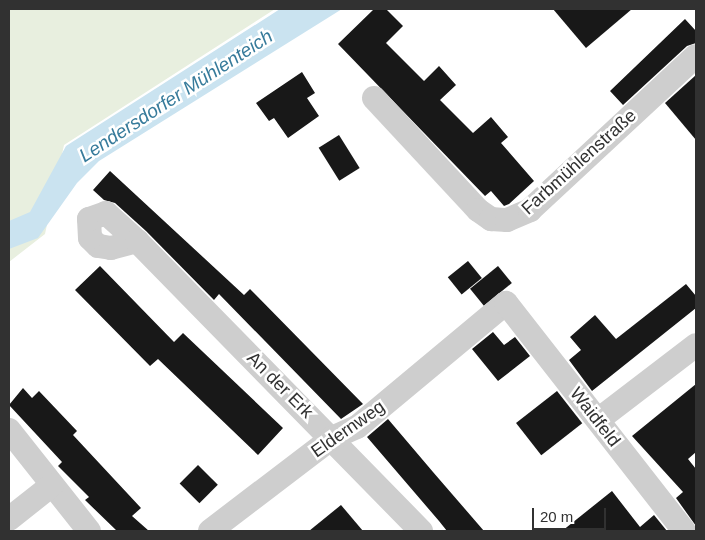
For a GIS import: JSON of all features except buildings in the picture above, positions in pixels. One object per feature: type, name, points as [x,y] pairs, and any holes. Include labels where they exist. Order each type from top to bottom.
[{"type":"street","name":"Farbmühlenstraße","points":[[374,98],[478,210],[491,218],[507,220],[530,210],[696,56]]},
{"type":"street","name":"An der Erk","points":[[137,241],[421,531]]},
{"type":"street","name":"Eldernweg","points":[[210,531],[332,438],[357,427],[506,303]]},
{"type":"street","name":"Waidfeld","points":[[506,303],[684,531]]},
{"type":"street","points":[[598,420],[696,345]]},
{"type":"street","points":[[9,430],[89,531]]},
{"type":"street","points":[[9,519],[52,485]]},
{"type":"green space","points":[[9,9],[275,9],[64,145],[45,234],[9,262]]},
{"type":"water","name":"Lendersdorfer Mühlenteich","points":[[280,9],[342,9],[99,161],[77,183],[38,238],[9,249],[9,221],[30,212],[66,146]]}]
